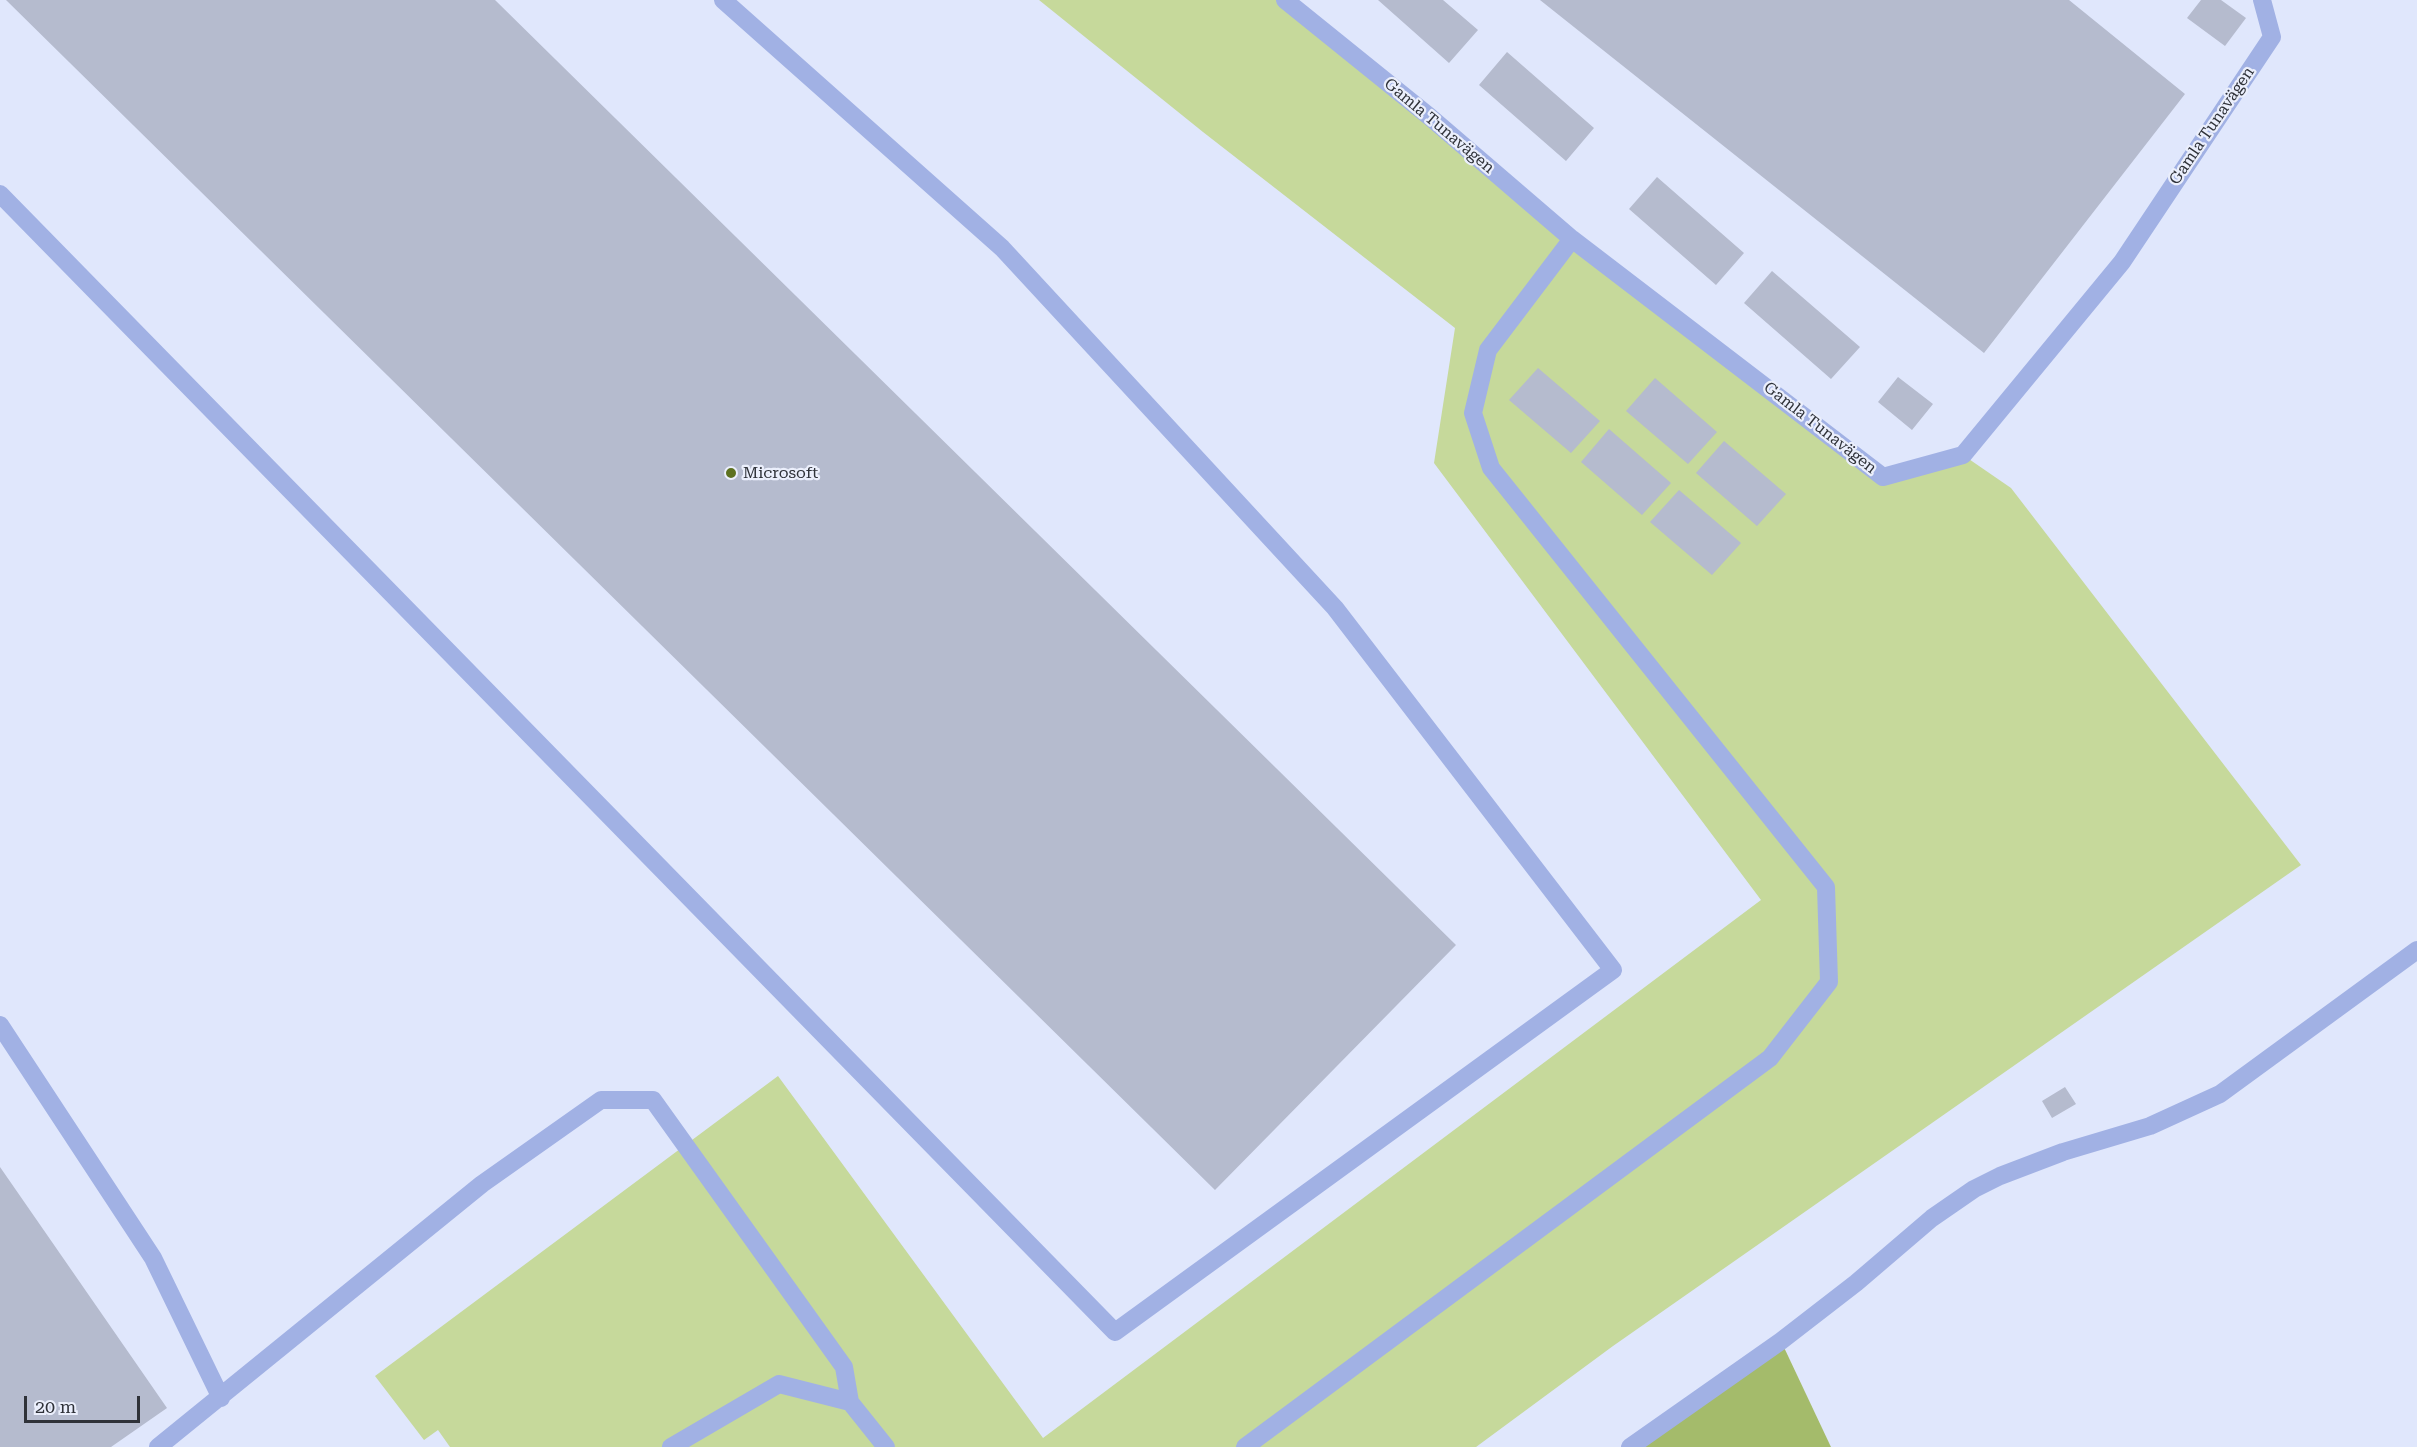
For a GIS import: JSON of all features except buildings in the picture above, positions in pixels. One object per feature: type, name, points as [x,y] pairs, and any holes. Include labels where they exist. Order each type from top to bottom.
[{"type":"lane","points":[[0,194],[1115,1332],[1613,970],[1327,599],[1002,248],[723,0]]},
{"type":"lane","name":"Gamla Tunavägen","points":[[1285,0],[1430,117],[1572,239],[1883,477],[1963,455],[2122,262],[2272,37],[2262,0]]},
{"type":"lane","points":[[1245,1447],[1770,1058],[1829,982],[1826,887],[1491,468],[1473,413],[1488,350],[1572,239]]},
{"type":"lane","points":[[1630,1447],[1704,1397],[1790,1334],[1856,1283],[1932,1218],[1974,1189],[2063,1152],[2150,1126],[2220,1094],[2417,950]]},
{"type":"lane","points":[[0,1025],[153,1258],[221,1398]]},
{"type":"lane","points":[[159,1447],[482,1184],[601,1100],[653,1100],[844,1367],[850,1402],[886,1447]]},
{"type":"lane","points":[[671,1447],[779,1384],[850,1402]]},
{"type":"shaded area","points":[[0,0],[2417,0],[2417,1447],[1831,1447],[1781,1341],[1630,1447],[0,1447]]},
{"type":"green space","points":[[1039,0],[1285,0],[1883,477],[1963,455],[2011,488],[2301,865],[1613,1346],[1476,1447],[450,1447],[438,1430],[424,1440],[375,1376],[778,1076],[1043,1438],[1761,900],[1434,463],[1455,328],[1203,132]]},
{"type":"green space","points":[[1781,1341],[1831,1447],[1630,1447]]},
{"type":"place","name":"Microsoft","points":[[731,473]]}]
